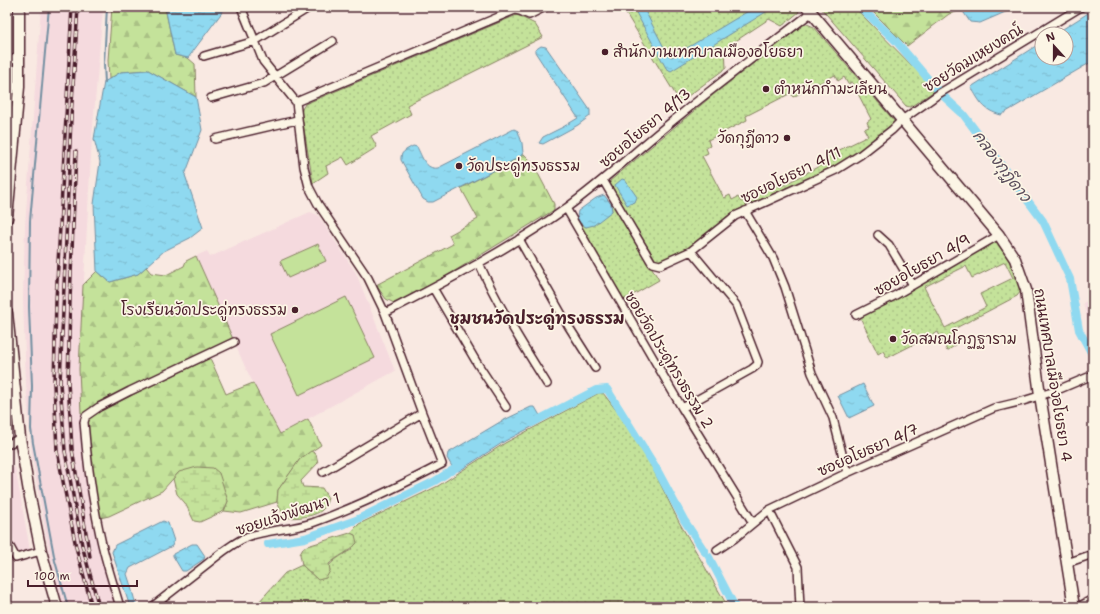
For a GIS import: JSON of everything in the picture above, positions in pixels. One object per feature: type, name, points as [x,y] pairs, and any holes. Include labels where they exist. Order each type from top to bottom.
[{"type":"street","points":[[7,218],[19,87],[19,7]]},
{"type":"street","points":[[241,7],[263,61],[296,102],[304,167],[309,187],[318,204],[368,278],[385,313],[422,413],[323,472]]},
{"type":"street","points":[[204,56],[255,41],[310,7]]},
{"type":"street","points":[[296,102],[515,10],[520,10],[529,15],[545,7]]},
{"type":"street","name":"ซอยวัดมเหยงคณ์","points":[[902,120],[940,93],[1081,7]]},
{"type":"street","name":"ถนนเทศบาลเมืองอโยธยา 4","points":[[809,10],[999,235],[1015,259],[1026,290],[1040,396],[1074,607]]},
{"type":"street","name":"ซอยอโยธยา 4/13","points":[[385,313],[519,240],[566,208],[603,180],[679,115],[809,10]]},
{"type":"street","points":[[211,98],[264,83],[333,41]]},
{"type":"street","points":[[7,62],[20,56]]},
{"type":"street","points":[[7,86],[19,87]]},
{"type":"street","points":[[215,139],[298,120]]},
{"type":"street","name":"ซอยอโยธยา 4/11","points":[[603,180],[652,263],[660,265],[691,251],[735,216],[836,170],[860,156],[902,120]]},
{"type":"street","name":"ซอยวัดประดู่ทรงธรรม 2","points":[[566,208],[682,408],[753,523]]},
{"type":"street","points":[[745,212],[773,258],[785,287],[812,373],[833,418],[847,473]]},
{"type":"street","points":[[878,235],[889,245],[913,285]]},
{"type":"street","name":"ซอยอโยธยา 4/9","points":[[856,315],[875,307],[999,235]]},
{"type":"street","points":[[519,240],[594,368]]},
{"type":"street","points":[[682,408],[752,369],[758,362],[736,305],[691,251]]},
{"type":"street","points":[[479,263],[504,314],[547,384]]},
{"type":"street","points":[[433,288],[473,356],[506,407]]},
{"type":"street","points":[[7,313],[7,330],[20,438],[29,492],[41,551],[57,607]]},
{"type":"street","points":[[120,607],[100,537],[94,504],[88,467],[84,422],[86,416],[99,407],[130,391],[234,342]]},
{"type":"street","name":"ซอยอโยธยา 4/7","points":[[717,550],[735,538],[769,510],[847,473],[994,408],[1056,391],[1093,375]]},
{"type":"street","name":"ซอยแจ้งพัฒนา 1","points":[[152,607],[230,547],[248,537],[312,523],[380,495],[442,464],[422,413]]},
{"type":"street","points":[[7,446],[20,438]]},
{"type":"street","points":[[769,510],[799,570],[800,607]]},
{"type":"street","points":[[7,547],[12,548],[16,558],[41,551]]},
{"type":"street","points":[[1067,563],[1093,554]]},
{"type":"street","points":[[1078,607],[1093,599]]},
{"type":"shaded area","points":[[41,7],[103,7],[92,138],[79,369],[86,468],[118,607],[64,607],[49,553],[32,457],[26,384],[23,299],[25,226]]},
{"type":"shaded area","name":"โรงเรียนวัดประดู่ทรงธรรม","points":[[310,212],[318,215],[356,273],[395,371],[280,434],[246,369],[196,256],[207,251],[210,257]]},
{"type":"shaded area","points":[[1093,298],[1093,337],[1083,303]]},
{"type":"shaded area","points":[[15,467],[30,550],[16,554],[7,506],[7,469]]},
{"type":"green space","points":[[112,7],[165,7],[175,55],[188,58],[195,64],[196,97],[148,70],[121,72],[109,79],[108,60]]},
{"type":"green space","points":[[622,7],[796,7],[799,12],[782,26],[769,19],[725,48],[726,68],[680,102]]},
{"type":"green space","points":[[820,7],[854,7],[936,90],[910,107],[906,106]]},
{"type":"green space","points":[[868,7],[962,7],[962,10],[949,14],[907,46]]},
{"type":"green space","points":[[517,15],[535,24],[543,37],[407,105],[411,114],[371,136],[377,147],[348,165],[343,157],[326,166],[328,173],[313,183],[301,111],[305,104]]},
{"type":"green space","points":[[807,24],[814,27],[895,122],[894,126],[851,158],[742,208],[729,215],[692,247],[661,263],[657,262],[610,185],[610,181],[713,95],[803,25]],"holes":[[[835,75],[838,81],[844,77],[848,84],[852,82],[871,119],[867,122],[869,127],[864,129],[868,136],[825,157],[827,162],[780,187],[778,183],[741,202],[738,197],[732,200],[730,195],[724,198],[702,156],[708,153],[706,148],[710,146],[708,140],[747,120],[746,116],[791,93],[793,97]]]},
{"type":"green space","points":[[523,153],[532,162],[554,204],[554,210],[440,280],[394,303],[386,299],[376,285],[453,244],[449,235],[478,219],[461,188],[520,157]]},
{"type":"green space","points":[[611,204],[618,210],[659,280],[624,300],[579,223],[586,227],[612,211]]},
{"type":"green space","points":[[995,240],[1010,262],[1021,291],[1017,296],[952,330],[957,344],[947,351],[938,332],[887,358],[883,351],[878,354],[857,311],[953,266]],"holes":[[[1005,262],[1013,278],[980,294],[986,307],[945,328],[924,287],[966,266],[972,278]]]},
{"type":"green space","points":[[318,244],[326,261],[288,278],[280,261]]},
{"type":"green space","points":[[196,256],[233,339],[98,404],[84,413],[81,413],[79,369],[83,285],[97,271],[110,282],[138,274],[146,267],[151,273],[166,275],[184,266],[186,261]]},
{"type":"green space","points":[[346,297],[375,358],[299,395],[270,334]]},
{"type":"green space","points":[[210,358],[226,394],[253,383],[280,434],[308,419],[321,445],[300,459],[278,490],[277,502],[241,513],[224,511],[228,501],[179,472],[162,491],[109,516],[100,518],[85,423],[88,417]]},
{"type":"green space","points":[[599,393],[603,393],[622,418],[652,467],[679,522],[728,607],[258,607],[257,604],[285,573],[302,565],[318,580],[332,562],[351,550],[355,535],[350,533],[359,524],[438,486],[505,443]]},
{"type":"green space","points":[[311,451],[316,454],[318,463],[301,481],[303,487],[322,488],[328,498],[326,504],[321,511],[311,515],[293,518],[284,517],[277,502],[278,490],[300,459]]},
{"type":"green space","points":[[197,467],[213,468],[219,473],[228,501],[224,511],[200,522],[194,521],[185,503],[177,494],[173,479],[179,472]]},
{"type":"green space","points":[[350,533],[355,535],[357,543],[329,564],[330,571],[326,578],[318,580],[302,565],[300,554],[304,547]]},
{"type":"water","points":[[165,7],[226,7],[188,58],[175,55]]},
{"type":"water","points":[[633,7],[643,7],[668,55],[672,57],[755,7],[774,7],[671,71],[666,68]]},
{"type":"water","points":[[962,7],[1017,7],[980,23],[970,22],[962,10]]},
{"type":"water","points":[[1093,10],[1093,61],[1001,115],[990,111],[983,105],[971,87],[1034,47],[1034,66],[1074,66],[1074,26],[1068,26]]},
{"type":"water","points":[[541,46],[546,47],[590,110],[590,116],[578,125],[543,144],[539,143],[543,137],[578,118],[535,52],[535,50]]},
{"type":"water","points":[[148,70],[196,97],[202,130],[185,175],[203,228],[190,238],[164,251],[138,274],[110,282],[97,271],[94,204],[100,162],[94,139],[104,82],[121,72]]},
{"type":"water","points":[[514,129],[518,131],[522,143],[523,153],[520,157],[433,202],[428,202],[423,199],[401,160],[401,155],[413,146],[417,147],[427,165],[438,168]]},
{"type":"water","points":[[622,179],[625,180],[637,197],[635,202],[627,205],[615,185]]},
{"type":"water","points":[[604,195],[611,204],[612,211],[594,225],[586,227],[577,216],[578,211],[596,198]]},
{"type":"water","points":[[863,384],[874,406],[849,418],[838,396]]},
{"type":"water","points":[[531,407],[535,407],[542,419],[541,422],[505,441],[459,471],[454,470],[447,458],[448,453],[500,422]]},
{"type":"water","points":[[163,521],[168,523],[174,541],[172,546],[130,568],[127,574],[137,607],[130,607],[112,552],[115,545]]},
{"type":"water","points":[[192,544],[197,544],[205,556],[204,559],[186,571],[182,571],[173,554]]},
{"type":"waterway","points":[[49,7],[30,221],[29,307],[32,386],[31,429],[55,561],[68,607]]},
{"type":"waterway","points":[[105,83],[104,64],[107,7]]},
{"type":"waterway","name":"คลองกุฎีดาว","points":[[860,7],[896,41],[940,93],[963,114],[1043,221],[1070,279],[1079,330],[1093,356]]},
{"type":"waterway","points":[[532,423],[596,390],[607,389],[655,466],[684,520],[705,552]]},
{"type":"waterway","points":[[451,471],[463,463]]},
{"type":"waterway","points":[[268,544],[305,538],[356,520],[435,481],[446,474]]},
{"type":"waterway","points":[[709,557],[735,607]]},
{"type":"railway","points":[[72,7],[56,300],[54,384],[57,451],[76,547],[92,607]]},
{"type":"railway","points":[[78,7],[71,118],[60,383],[65,451],[82,545],[99,607]]},
{"type":"railway","points":[[76,151],[68,382],[72,449],[90,557]]},
{"type":"place","name":"สำนักงานเทศบาลเมืองอโยธยา","points":[[605,52]]},
{"type":"place","name":"ตำหนักกำมะเลียน","points":[[766,89]]},
{"type":"place","name":"วัดกุฎีดาว","points":[[787,138]]},
{"type":"place","name":"วัดประดู่ทรงธรรม","points":[[459,166]]},
{"type":"place","name":"โรงเรียนวัดประดู่ทรงธรรม","points":[[295,310]]},
{"type":"place","name":"วัดสมณโกฏฐาราม","points":[[893,339]]},
{"type":"district","name":"ชุมชนวัดประดู่ทรงธรรม","points":[[537,318]]}]
